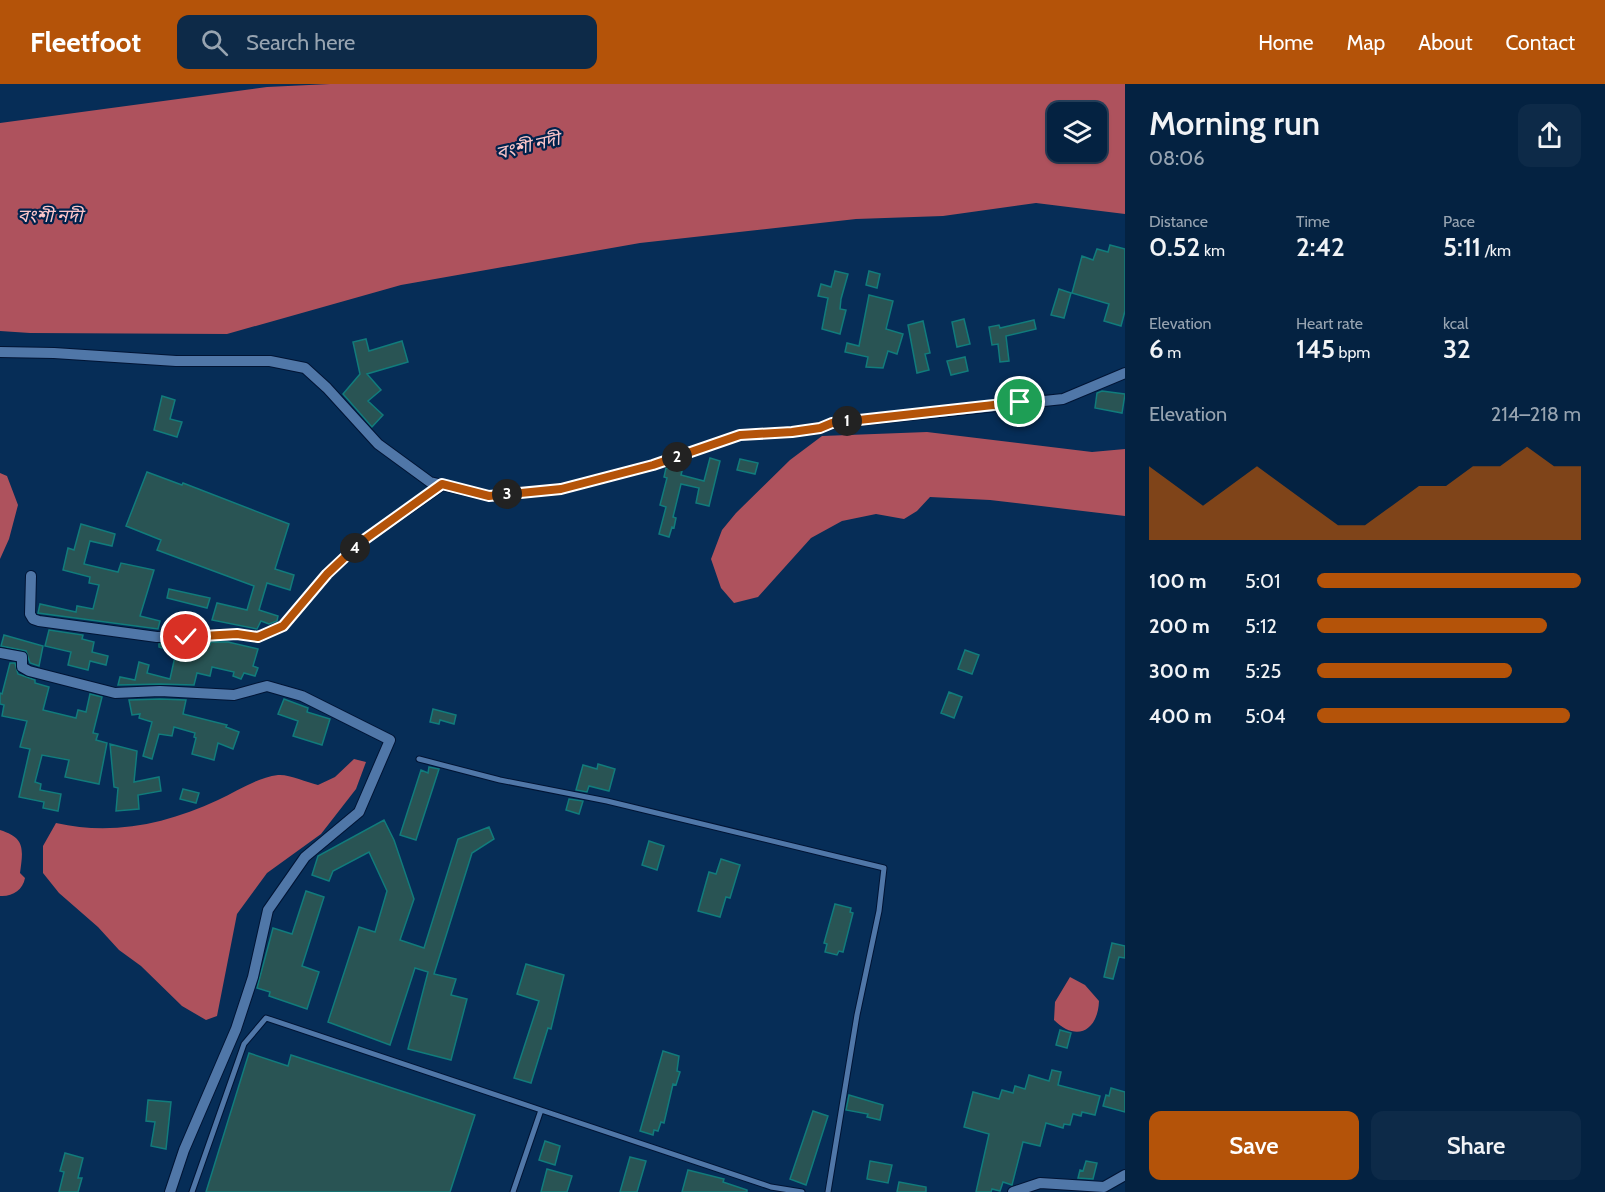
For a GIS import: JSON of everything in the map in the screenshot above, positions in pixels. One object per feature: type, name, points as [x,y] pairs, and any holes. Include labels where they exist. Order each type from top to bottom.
[{"type":"street","points":[[0,352],[176,361],[270,361],[304,368],[327,388],[378,444],[430,482],[489,496],[561,489],[653,465],[740,435],[792,432],[820,428],[832,423],[1063,399],[1125,373]]},
{"type":"street","points":[[31,576],[30,614],[33,619],[39,621],[157,637],[237,634],[258,637],[283,626],[327,574],[361,542],[442,484]]},
{"type":"street","points":[[0,653],[22,657],[22,667],[29,671],[115,693],[160,691],[234,695],[267,686],[302,696],[390,740],[359,812],[305,857],[268,910],[253,977],[236,1029],[184,1150],[170,1192]]},
{"type":"street","points":[[1013,1192],[1040,1183],[1104,1187],[1125,1175]]},
{"type":"lane","points":[[419,759],[500,780],[618,803],[884,868],[878,921],[857,1015],[828,1192]]},
{"type":"lane","points":[[192,1192],[244,1044],[266,1018],[771,1187],[802,1192]]},
{"type":"lane","points":[[513,1192],[541,1110]]},
{"type":"water","name":"বংশী নদী","points":[[330,84],[1125,84],[1125,214],[1036,203],[943,216],[856,219],[640,243],[401,285],[227,334],[0,331],[0,123],[267,87]]},
{"type":"water","points":[[927,432],[1092,452],[1125,449],[1125,516],[990,500],[930,497],[917,511],[904,519],[876,514],[842,521],[811,538],[758,597],[734,603],[721,588],[711,559],[722,530],[736,513],[790,460],[822,436]]},
{"type":"water","points":[[0,473],[7,476],[18,505],[9,539],[0,559]]},
{"type":"water","points":[[354,759],[366,762],[356,789],[321,834],[267,873],[237,914],[217,1016],[206,1020],[182,1006],[59,893],[43,873],[43,846],[56,823],[77,827],[118,828],[159,821],[179,816],[254,782],[278,775],[318,785],[335,777]]},
{"type":"water","points":[[0,830],[19,841],[22,851],[20,873],[25,878],[19,889],[13,894],[4,896],[0,896]]},
{"type":"water","points":[[1070,977],[1085,985],[1099,1001],[1095,1019],[1085,1030],[1078,1032],[1062,1027],[1054,1020],[1055,1002]]},
{"type":"building","points":[[1110,245],[1125,249],[1125,311],[1121,326],[1104,321],[1109,304],[1072,293],[1082,256],[1093,260],[1097,249],[1108,252]]},
{"type":"building","points":[[835,271],[848,274],[841,299],[840,309],[846,310],[840,334],[822,329],[828,298],[818,296],[821,284],[831,287]]},
{"type":"building","points":[[869,271],[880,274],[877,288],[866,285]]},
{"type":"building","points":[[1059,289],[1071,293],[1064,318],[1051,315]]},
{"type":"building","points":[[869,295],[893,301],[886,329],[903,334],[897,354],[888,351],[883,368],[866,367],[868,357],[845,352],[847,343],[859,346]]},
{"type":"building","points":[[964,319],[970,344],[957,347],[952,322]]},
{"type":"building","points":[[1034,320],[1036,329],[1006,336],[1009,361],[1000,362],[998,344],[992,345],[989,327],[999,325],[1000,328]]},
{"type":"building","points":[[923,321],[930,353],[925,354],[929,370],[917,373],[908,325]]},
{"type":"building","points":[[366,339],[369,351],[402,341],[408,362],[367,374],[381,390],[368,401],[383,415],[372,427],[343,394],[360,374],[353,342]]},
{"type":"building","points":[[965,357],[968,371],[951,375],[947,361]]},
{"type":"building","points":[[1102,391],[1125,394],[1122,413],[1095,408],[1097,393]]},
{"type":"building","points":[[162,396],[175,400],[170,419],[182,422],[177,437],[154,430]]},
{"type":"building","points":[[710,458],[720,461],[709,506],[696,503],[699,488],[681,484],[673,517],[676,518],[674,528],[672,527],[669,537],[659,534],[666,507],[660,505],[667,478],[664,477],[666,468],[682,471],[681,475],[704,481]]},
{"type":"building","points":[[740,459],[758,463],[755,474],[737,470]]},
{"type":"building","points":[[147,472],[182,485],[183,483],[289,524],[275,569],[294,575],[290,590],[267,583],[259,610],[278,616],[277,621],[269,624],[261,621],[257,629],[212,620],[217,603],[247,610],[254,586],[157,550],[161,540],[126,526]]},
{"type":"building","points":[[81,524],[115,534],[112,546],[90,541],[84,564],[118,572],[121,563],[154,570],[140,616],[160,621],[158,629],[38,613],[40,604],[76,612],[77,606],[93,609],[99,585],[89,583],[90,577],[63,570],[68,548],[74,550]]},
{"type":"building","points":[[169,589],[210,598],[207,608],[167,598]]},
{"type":"building","points":[[49,630],[83,635],[82,639],[94,642],[92,652],[108,656],[106,665],[90,661],[88,670],[68,665],[71,652],[45,646]]},
{"type":"building","points":[[4,635],[43,646],[39,666],[30,663],[26,651],[1,646]]},
{"type":"building","points":[[211,642],[228,642],[258,649],[253,666],[258,668],[255,676],[244,673],[241,679],[233,676],[234,672],[212,667],[210,676],[197,673],[194,685],[118,685],[120,677],[135,680],[139,662],[149,665],[147,673],[170,679],[176,652],[159,647],[159,644],[200,643],[210,645]]},
{"type":"building","points":[[965,650],[979,655],[972,674],[958,669]]},
{"type":"building","points":[[10,663],[15,663],[18,674],[49,687],[43,710],[76,718],[78,710],[86,712],[90,694],[102,697],[93,733],[98,734],[96,740],[107,743],[99,784],[65,777],[69,760],[42,755],[35,782],[41,784],[40,790],[61,794],[58,811],[43,808],[44,802],[19,797],[30,749],[20,747],[27,721],[2,716],[4,705],[0,704],[0,693],[2,694]]},
{"type":"building","points":[[949,692],[962,697],[954,718],[941,713]]},
{"type":"building","points":[[284,699],[308,708],[307,712],[330,719],[322,745],[293,736],[298,721],[278,714]]},
{"type":"building","points":[[129,700],[186,700],[183,714],[227,725],[226,727],[239,732],[233,749],[218,743],[214,760],[192,754],[195,733],[174,727],[172,736],[159,734],[152,759],[143,756],[152,722],[139,718],[140,714],[132,715]]},
{"type":"building","points":[[433,709],[456,715],[454,724],[440,720],[439,724],[430,722]]},
{"type":"building","points":[[110,744],[137,751],[134,782],[159,777],[161,791],[138,795],[139,809],[116,811],[118,788],[114,787]]},
{"type":"building","points":[[598,764],[615,769],[609,791],[589,786],[587,792],[576,790],[583,765],[597,769]]},
{"type":"building","points":[[429,767],[439,769],[416,840],[400,835],[421,770],[428,773]]},
{"type":"building","points":[[183,789],[199,793],[196,803],[180,799]]},
{"type":"building","points":[[569,799],[583,801],[579,814],[566,810]]},
{"type":"building","points":[[384,820],[394,840],[414,899],[400,940],[424,948],[458,839],[489,827],[494,839],[472,853],[434,974],[456,979],[451,995],[467,999],[451,1060],[408,1049],[428,972],[415,968],[390,1045],[328,1022],[359,927],[375,932],[387,891],[369,852],[333,871],[329,881],[312,875],[318,856]]},
{"type":"building","points":[[649,841],[664,846],[657,870],[642,865]]},
{"type":"building","points":[[721,859],[740,865],[730,898],[726,897],[720,917],[698,911],[709,872],[716,874]]},
{"type":"building","points":[[306,891],[324,897],[302,966],[319,972],[307,1009],[269,996],[270,992],[257,988],[273,928],[292,934]]},
{"type":"building","points":[[835,904],[851,908],[850,912],[853,913],[843,952],[839,951],[837,955],[825,952],[827,944],[824,943]]},
{"type":"building","points":[[1112,943],[1125,946],[1125,958],[1119,957],[1113,979],[1104,977]]},
{"type":"building","points":[[526,964],[564,975],[551,1029],[548,1028],[531,1083],[514,1078],[539,1001],[517,994]]},
{"type":"building","points":[[1060,1030],[1071,1033],[1067,1048],[1056,1045]]},
{"type":"building","points":[[663,1051],[679,1056],[677,1071],[680,1072],[676,1085],[673,1084],[664,1123],[661,1122],[658,1131],[654,1130],[653,1135],[640,1131]]},
{"type":"building","points":[[249,1053],[288,1066],[291,1055],[475,1115],[450,1192],[206,1192]]},
{"type":"building","points":[[1052,1070],[1061,1072],[1058,1085],[1100,1096],[1095,1115],[1082,1112],[1081,1116],[1073,1114],[1070,1125],[1064,1124],[1063,1128],[1046,1123],[1040,1146],[1023,1142],[1012,1185],[1003,1182],[1000,1191],[992,1189],[991,1192],[976,1192],[989,1134],[964,1127],[973,1092],[999,1099],[1002,1090],[1013,1093],[1015,1086],[1025,1089],[1029,1075],[1049,1081]]},
{"type":"building","points":[[1111,1088],[1125,1092],[1125,1112],[1103,1106]]},
{"type":"building","points":[[849,1095],[883,1105],[880,1120],[867,1117],[868,1114],[846,1110]]},
{"type":"building","points":[[148,1100],[171,1102],[166,1149],[151,1146],[155,1122],[146,1121]]},
{"type":"building","points":[[813,1111],[828,1116],[806,1185],[790,1179]]},
{"type":"building","points":[[545,1141],[560,1146],[555,1165],[539,1160]]},
{"type":"building","points":[[65,1153],[83,1158],[78,1178],[82,1178],[78,1192],[59,1192],[64,1172],[60,1171]]},
{"type":"building","points":[[630,1157],[646,1161],[637,1192],[620,1192]]},
{"type":"building","points":[[870,1161],[892,1165],[888,1183],[867,1179]]},
{"type":"building","points":[[1086,1161],[1097,1163],[1093,1179],[1078,1178]]},
{"type":"building","points":[[547,1169],[572,1176],[567,1192],[541,1192]]},
{"type":"building","points":[[688,1170],[724,1179],[723,1182],[747,1190],[747,1192],[682,1192]]},
{"type":"building","points":[[899,1182],[926,1187],[926,1192],[897,1192]]},
{"type":"route","points":[[186,637],[237,634],[258,637],[283,626],[327,574],[361,542],[442,484],[489,496],[561,489],[653,465],[740,435],[792,432],[820,428],[832,423],[1020,402]]}]
